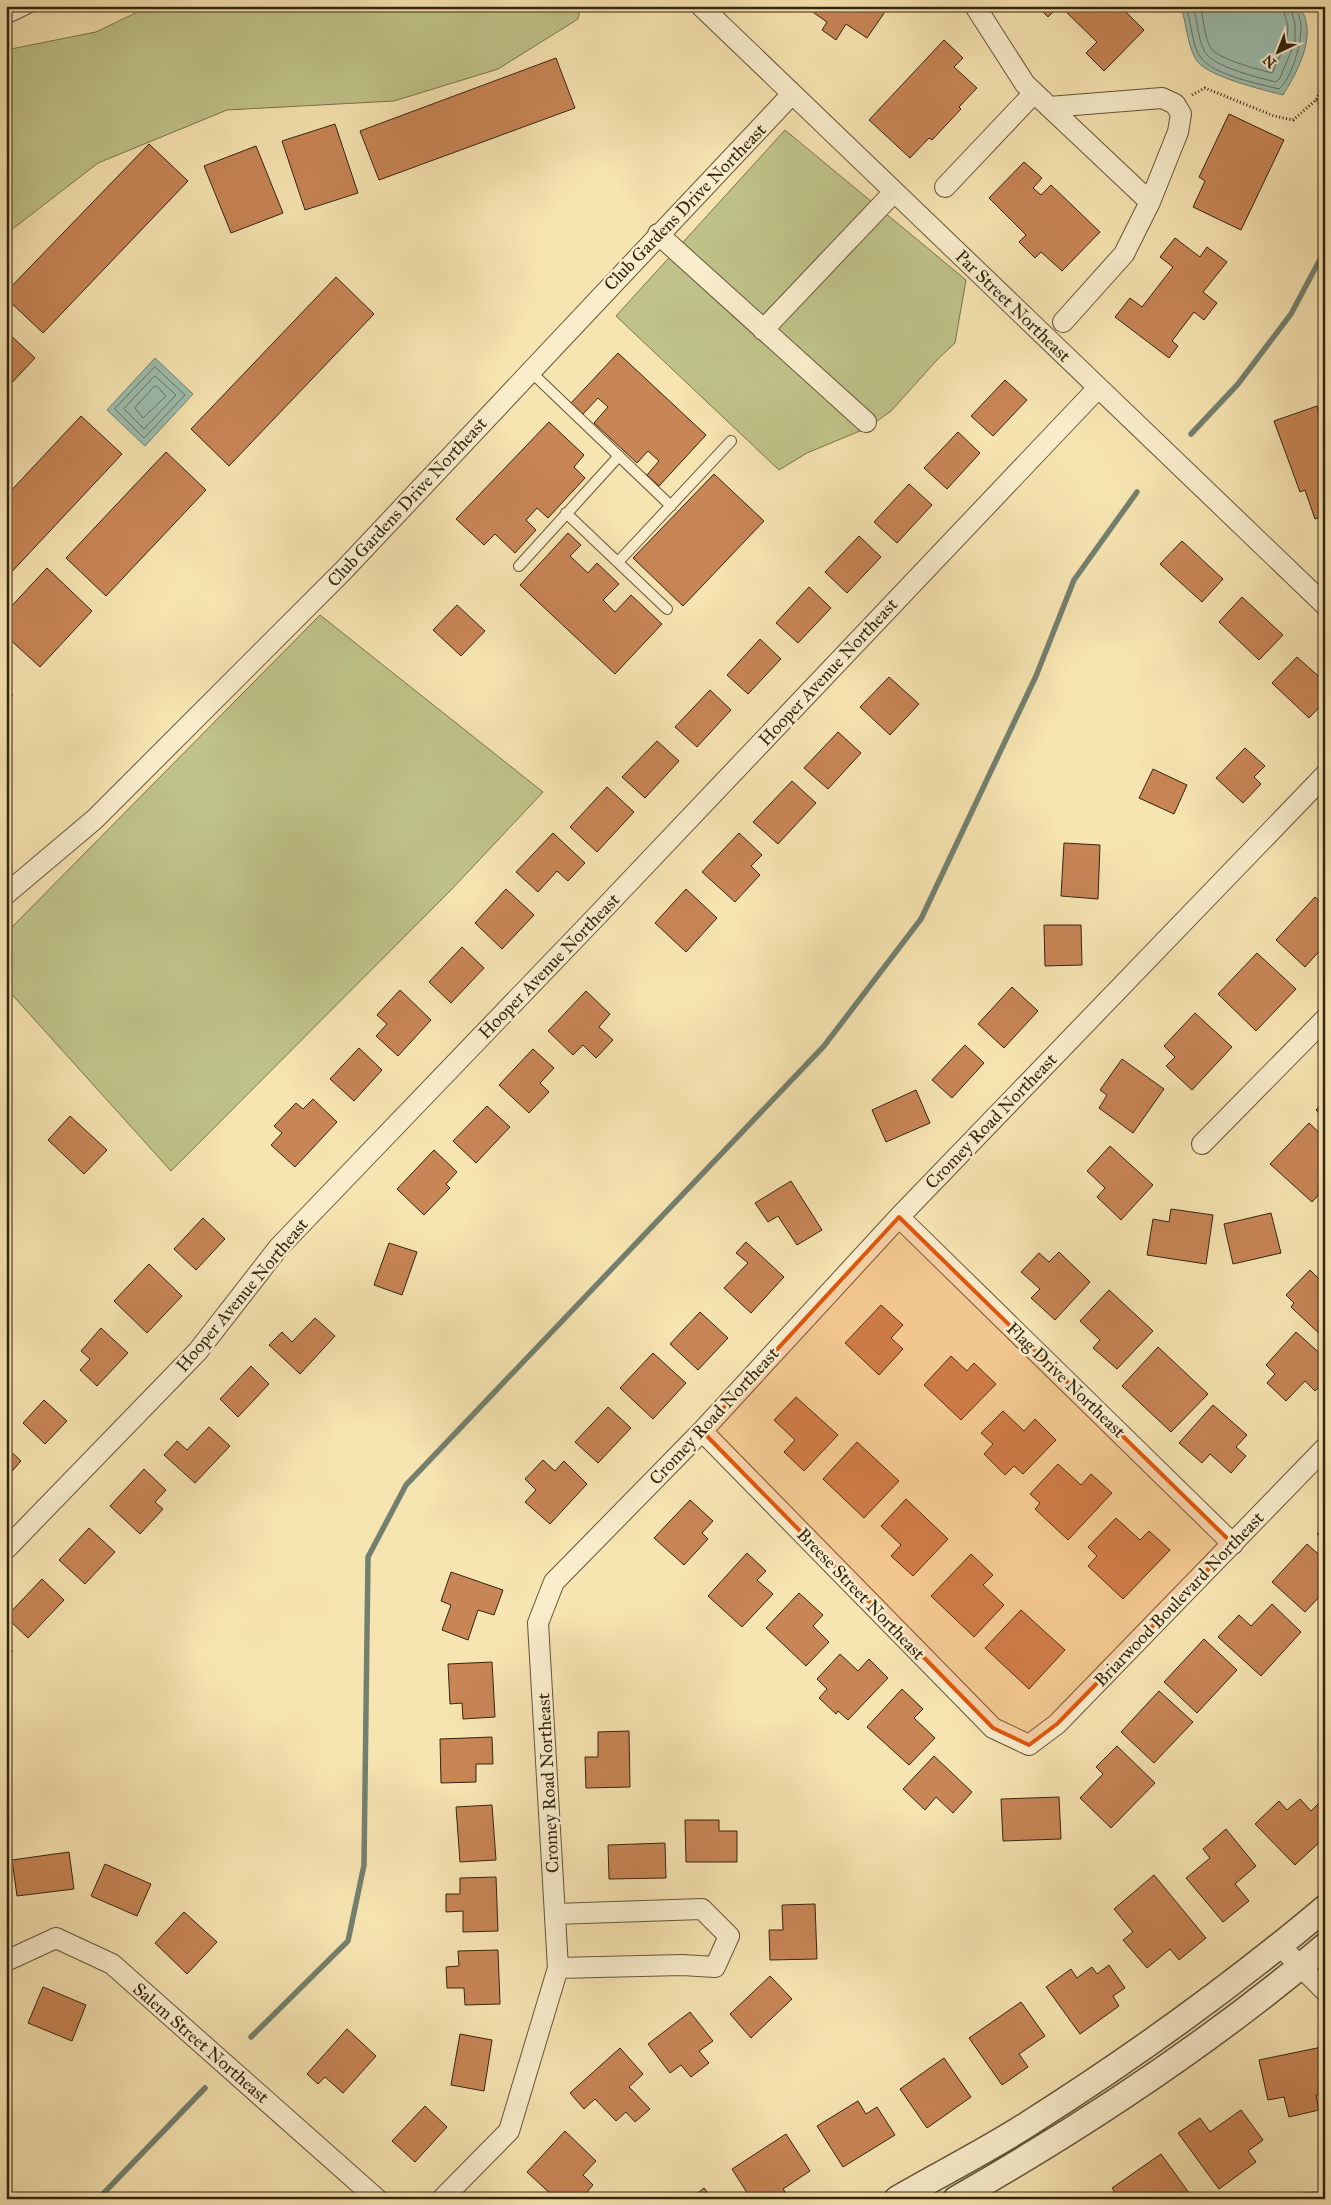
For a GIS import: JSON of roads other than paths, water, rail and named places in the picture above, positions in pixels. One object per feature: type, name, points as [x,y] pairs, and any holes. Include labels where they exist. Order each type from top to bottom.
[{"type":"street","name":"Par Street Northeast","points":[[702,6],[1325,606]]},
{"type":"street","points":[[975,6],[1025,84],[1150,202]]},
{"type":"street","points":[[945,187],[1034,93]]},
{"type":"street","name":"Club Gardens Drive Northeast","points":[[6,894],[95,819],[343,571],[658,234],[792,94]]},
{"type":"street","points":[[1049,108],[1162,98],[1175,104],[1181,114],[1178,132],[1150,202],[1124,254],[1063,322]]},
{"type":"street","points":[[764,330],[894,192]]},
{"type":"street","points":[[658,234],[866,422]]},
{"type":"street","name":"Hooper Avenue Northeast","points":[[6,1549],[198,1351],[279,1247],[594,919],[1098,388]]},
{"type":"street","name":"Cromey Road Northeast","points":[[442,2199],[509,2132],[558,1968],[538,1623],[554,1582],[702,1431],[898,1217],[1325,775]]},
{"type":"street","points":[[1202,1144],[1325,1019]]},
{"type":"street","name":"Flag Drive Northeast","points":[[898,1217],[1233,1544]]},
{"type":"street","name":"Breese Street Northeast","points":[[702,1431],[993,1728],[1029,1745]]},
{"type":"street","name":"Briarwood Boulevard Northeast","points":[[1029,1745],[1057,1724],[1325,1448]]},
{"type":"street","points":[[897,2199],[1027,2125],[1150,2044],[1280,1946],[1325,1908]]},
{"type":"street","points":[[555,1914],[702,1909],[729,1936],[715,1967],[682,1965],[558,1968]]},
{"type":"street","name":"Salem Street Northeast","points":[[6,1961],[56,1938],[112,1964],[377,2199]]},
{"type":"street","points":[[1280,1946],[1325,1991]]},
{"type":"street","points":[[956,2199],[1045,2148],[1168,2067],[1325,1946]]},
{"type":"street","points":[[1060,2103],[1076,2128]]},
{"type":"lane","points":[[6,19],[33,6]]},
{"type":"lane","points":[[530,371],[671,506]]},
{"type":"lane","points":[[618,562],[731,441]]},
{"type":"lane","points":[[519,566],[619,456]]},
{"type":"lane","points":[[566,513],[667,608]]},
{"type":"water","points":[[1181,6],[1300,6],[1306,21],[1307,40],[1297,70],[1283,95],[1221,76],[1200,65],[1190,46]]},
{"type":"water","points":[[155,358],[193,394],[145,446],[107,410]]},
{"type":"waterway","points":[[1191,434],[1238,384],[1291,314],[1325,250]]},
{"type":"waterway","points":[[251,2037],[348,1941],[364,1865],[368,1557],[406,1485],[824,1046],[921,919],[1036,676],[1074,580],[1137,492]]},
{"type":"waterway","points":[[98,2199],[205,2088]]}]
